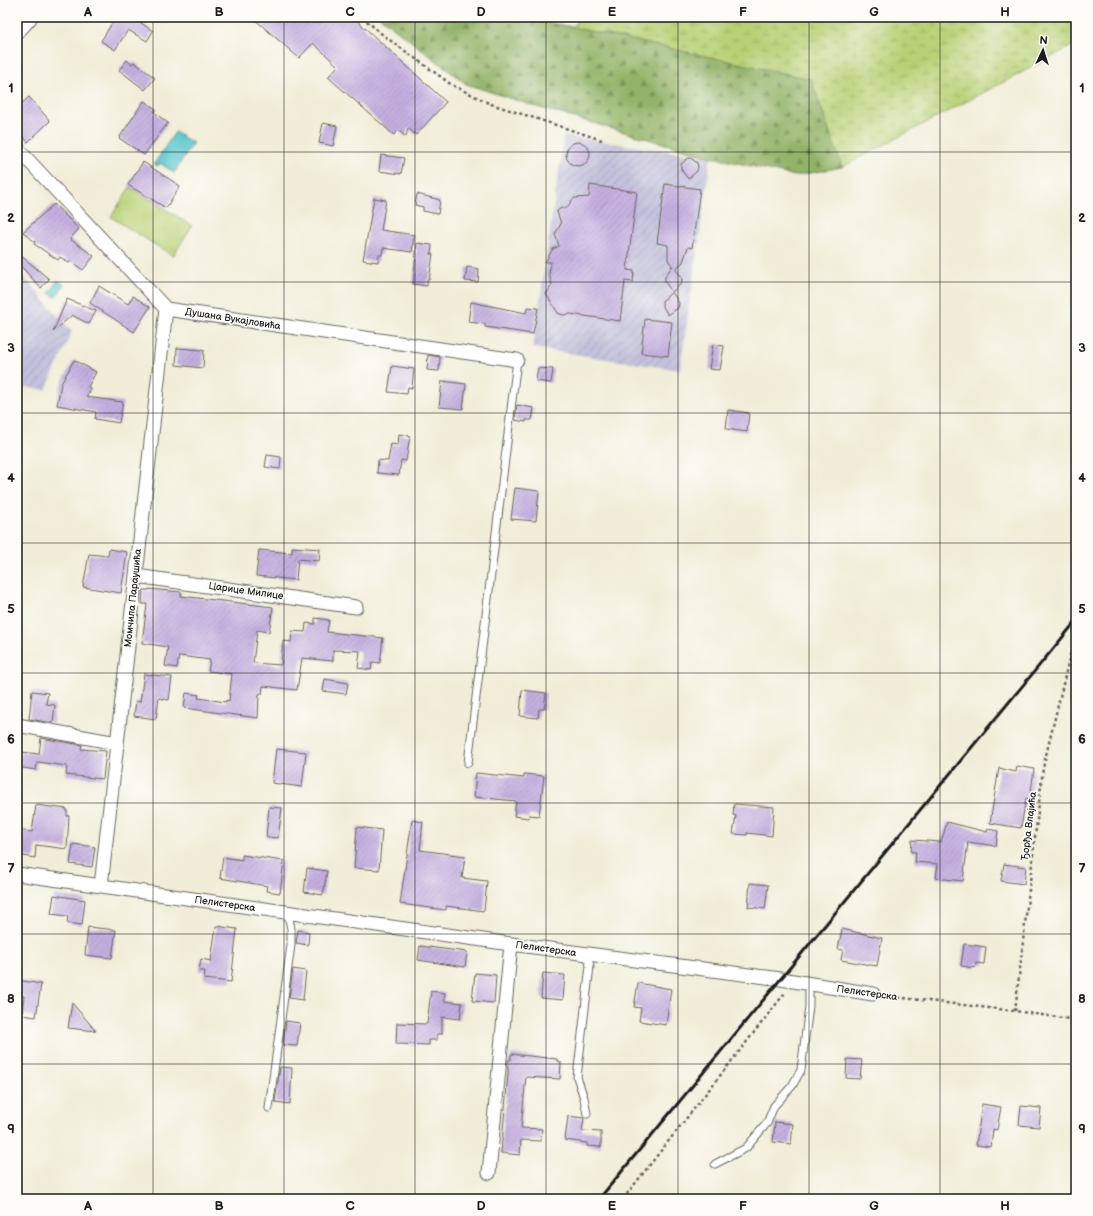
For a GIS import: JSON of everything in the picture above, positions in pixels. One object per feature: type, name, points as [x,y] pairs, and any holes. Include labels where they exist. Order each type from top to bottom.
[{"type":"main road","points":[[17,27],[26,17]]},
{"type":"street","points":[[17,148],[166,309]]},
{"type":"street","name":"Душана Вукајловића","points":[[166,309],[517,360]]},
{"type":"street","name":"Момчила Параушића","points":[[101,886],[166,309]]},
{"type":"street","name":"Царице Милице","points":[[136,576],[356,607]]},
{"type":"street","points":[[17,725],[117,743]]},
{"type":"street","name":"Пелистерска","points":[[17,874],[873,994]]},
{"type":"street","points":[[489,1173],[511,944]]},
{"type":"lane","points":[[468,763],[517,360]]},
{"type":"lane","points":[[269,1108],[292,945],[288,913]]},
{"type":"lane","points":[[587,954],[590,966],[577,1078],[584,1098],[587,1114]]},
{"type":"lane","points":[[715,1164],[746,1148],[767,1123],[774,1106],[792,1086],[801,1070],[809,1006],[809,984]]},
{"type":"path","points":[[362,17],[383,35],[452,85],[491,104],[602,140]]},
{"type":"path","name":"Ђорђа Влајића","points":[[1015,1011],[1043,768],[1070,655],[1076,647]]},
{"type":"path","points":[[623,1199],[794,982]]},
{"type":"path","name":"Пелистерска","points":[[873,994],[1076,1020]]},
{"type":"shaded area","points":[[564,136],[711,157],[680,370],[533,348]]},
{"type":"shaded area","points":[[17,269],[72,332],[46,390],[17,386]]},
{"type":"green space","points":[[380,17],[520,17],[811,79],[842,167],[795,176],[711,157],[540,108],[466,84]]},
{"type":"green space","points":[[580,17],[1076,17],[1076,44],[842,167],[811,79],[572,27]]},
{"type":"green space","points":[[130,187],[192,226],[173,256],[111,217]]},
{"type":"water","points":[[175,132],[193,143],[174,173],[160,163],[158,166],[154,164]]},
{"type":"water","points":[[58,280],[64,285],[56,297],[49,293]]},
{"type":"building","points":[[109,17],[137,17],[135,19],[153,31],[147,41],[128,30],[115,50],[101,41],[114,20]]},
{"type":"building","points":[[252,17],[353,17],[446,102],[416,135],[408,128],[406,137],[398,130],[394,135],[328,77],[338,66],[313,43],[299,58]]},
{"type":"building","points":[[127,60],[132,64],[134,62],[155,78],[145,90],[119,70]]},
{"type":"building","points":[[29,97],[50,121],[28,142],[17,130],[17,108]]},
{"type":"building","points":[[144,101],[156,109],[154,112],[168,123],[144,155],[119,138]]},
{"type":"building","points":[[323,123],[337,126],[333,146],[319,143]]},
{"type":"building","points":[[578,142],[587,145],[590,154],[587,163],[578,166],[569,163],[566,154],[569,145]]},
{"type":"building","points":[[381,155],[404,158],[401,174],[379,171]]},
{"type":"building","points":[[691,158],[697,163],[698,167],[697,171],[688,179],[681,169],[681,164],[687,159]]},
{"type":"building","points":[[143,162],[180,186],[166,208],[128,185]]},
{"type":"building","points":[[665,184],[700,189],[692,248],[688,247],[683,262],[675,269],[681,276],[682,280],[681,284],[672,292],[665,282],[665,277],[672,266],[673,267],[668,260],[668,245],[657,243]]},
{"type":"building","points":[[590,185],[637,192],[627,270],[634,271],[633,282],[625,281],[620,321],[570,314],[563,315],[558,313],[546,294],[552,285],[549,274],[551,262],[545,262],[553,249],[559,246],[555,234],[561,224],[557,211],[561,208],[567,208],[575,198],[589,197]]},
{"type":"building","points":[[417,194],[440,200],[438,214],[423,211],[423,207],[415,205]]},
{"type":"building","points":[[374,198],[386,200],[381,230],[414,235],[412,252],[383,248],[382,255],[379,255],[378,262],[363,260]]},
{"type":"building","points":[[54,204],[79,229],[70,239],[94,256],[83,270],[71,261],[69,263],[60,257],[58,260],[34,244],[35,242],[23,232]]},
{"type":"building","points":[[417,243],[432,245],[431,254],[433,254],[429,280],[427,279],[427,286],[413,284]]},
{"type":"building","points":[[19,254],[49,279],[41,288],[17,262],[17,257]]},
{"type":"building","points":[[467,267],[479,269],[478,282],[465,281]]},
{"type":"building","points":[[99,286],[128,304],[133,296],[150,307],[134,332],[90,303]]},
{"type":"building","points":[[672,292],[679,303],[678,308],[668,315],[662,305],[662,301]]},
{"type":"building","points":[[67,299],[96,311],[89,324],[72,315],[53,332]]},
{"type":"building","points":[[471,302],[526,313],[527,307],[538,308],[533,334],[485,327],[485,324],[468,322]]},
{"type":"building","points":[[645,319],[672,322],[668,356],[641,353]]},
{"type":"building","points":[[713,344],[724,346],[720,370],[709,369]]},
{"type":"building","points":[[177,348],[204,350],[203,368],[176,365]]},
{"type":"building","points":[[428,355],[440,357],[439,371],[427,370]]},
{"type":"building","points":[[74,360],[96,372],[88,387],[91,389],[86,397],[123,402],[119,423],[95,419],[96,412],[57,405],[61,384]]},
{"type":"building","points":[[392,366],[414,369],[412,388],[408,387],[407,394],[388,392]]},
{"type":"building","points":[[538,368],[553,369],[551,383],[536,381]]},
{"type":"building","points":[[442,381],[466,384],[463,409],[439,407]]},
{"type":"building","points":[[517,405],[534,408],[532,420],[526,420],[526,422],[515,420]]},
{"type":"building","points":[[728,410],[749,413],[747,432],[726,429]]},
{"type":"building","points":[[399,434],[410,436],[406,461],[401,460],[399,475],[377,473],[378,460],[388,461],[391,444],[398,445]]},
{"type":"building","points":[[267,455],[281,457],[280,469],[265,467]]},
{"type":"building","points":[[515,488],[539,491],[536,521],[511,519]]},
{"type":"building","points":[[292,547],[320,549],[319,561],[298,559],[296,580],[256,576],[259,550],[292,553]]},
{"type":"building","points":[[109,549],[127,552],[121,593],[83,587],[89,554],[108,556]]},
{"type":"building","points":[[149,589],[181,592],[181,596],[273,607],[269,632],[257,630],[253,663],[281,665],[283,641],[291,642],[292,631],[305,632],[306,623],[315,624],[315,618],[329,620],[327,632],[383,638],[380,663],[372,662],[371,670],[358,668],[360,651],[333,650],[333,661],[302,658],[297,690],[263,686],[262,694],[259,694],[258,718],[184,708],[186,693],[199,695],[198,698],[226,702],[226,700],[229,701],[232,674],[208,671],[210,660],[179,656],[177,668],[165,666],[168,647],[142,643],[147,604],[142,604],[143,590]]},
{"type":"building","points":[[144,674],[172,677],[169,700],[159,698],[156,719],[134,716],[136,701],[140,702]]},
{"type":"building","points":[[325,679],[348,683],[346,694],[323,691]]},
{"type":"building","points":[[522,690],[546,693],[544,709],[539,709],[538,718],[520,716]]},
{"type":"building","points":[[32,691],[48,693],[46,704],[55,705],[53,723],[29,719]]},
{"type":"building","points":[[41,738],[82,745],[81,749],[106,751],[103,779],[66,775],[67,766],[37,762],[36,770],[17,767],[17,755],[21,756],[21,752],[39,754]]},
{"type":"building","points":[[276,749],[306,752],[302,787],[272,783]]},
{"type":"building","points":[[1017,766],[1034,769],[1030,799],[1026,798],[1021,828],[990,823],[999,768],[1016,772]]},
{"type":"building","points":[[476,773],[524,778],[524,774],[544,776],[539,816],[529,815],[528,818],[514,816],[516,801],[474,797]]},
{"type":"building","points":[[734,804],[774,807],[772,836],[747,833],[747,835],[733,834],[736,816],[733,815]]},
{"type":"building","points":[[36,805],[67,809],[67,816],[69,816],[67,849],[36,845],[35,858],[17,855],[19,830],[32,832]]},
{"type":"building","points":[[269,807],[282,808],[278,838],[266,837]]},
{"type":"building","points":[[412,820],[423,822],[420,850],[465,856],[462,878],[487,881],[484,911],[446,906],[446,910],[400,904]]},
{"type":"building","points":[[947,822],[987,832],[988,829],[998,831],[996,846],[968,842],[963,881],[936,878],[938,864],[915,862],[916,852],[911,852],[912,840],[941,842]]},
{"type":"building","points":[[357,827],[382,830],[379,870],[354,868]]},
{"type":"building","points":[[73,844],[95,847],[92,867],[70,864]]},
{"type":"building","points":[[242,855],[284,861],[280,893],[266,891],[267,886],[220,878],[223,857],[242,860]]},
{"type":"building","points":[[1004,864],[1026,867],[1024,884],[1001,881]]},
{"type":"building","points":[[307,868],[327,871],[323,895],[304,892]]},
{"type":"building","points":[[750,883],[768,885],[765,909],[748,907]]},
{"type":"building","points":[[54,895],[85,900],[82,925],[67,923],[68,916],[51,914]]},
{"type":"building","points":[[216,926],[237,929],[231,982],[204,979],[205,971],[199,971],[201,959],[211,961]]},
{"type":"building","points":[[88,927],[116,930],[112,958],[85,955]]},
{"type":"building","points":[[842,929],[882,938],[877,966],[841,960],[843,950],[838,949]]},
{"type":"building","points":[[298,930],[309,932],[308,945],[296,943]]},
{"type":"building","points":[[964,944],[986,947],[984,964],[976,963],[975,968],[961,966]]},
{"type":"building","points":[[420,946],[467,952],[465,967],[418,960]]},
{"type":"building","points":[[293,969],[306,971],[303,1000],[289,998]]},
{"type":"building","points":[[475,973],[496,975],[494,1003],[472,1001]]},
{"type":"building","points":[[543,973],[565,975],[563,1000],[541,998]]},
{"type":"building","points":[[17,980],[41,984],[36,1017],[22,1015],[24,996],[17,995]]},
{"type":"building","points":[[638,983],[671,989],[666,1025],[639,1021],[641,1008],[634,1007]]},
{"type":"building","points":[[431,991],[445,993],[444,1001],[462,1003],[460,1019],[442,1017],[442,1034],[437,1034],[437,1040],[429,1040],[429,1045],[396,1044],[397,1023],[427,1024]]},
{"type":"building","points":[[72,1003],[96,1031],[68,1028]]},
{"type":"building","points":[[286,1021],[300,1023],[297,1046],[283,1045]]},
{"type":"building","points":[[511,1054],[557,1059],[557,1061],[561,1062],[560,1079],[526,1077],[521,1128],[542,1129],[541,1141],[521,1140],[520,1155],[501,1153],[508,1060],[511,1060]]},
{"type":"building","points":[[847,1059],[862,1060],[860,1079],[846,1078]]},
{"type":"building","points":[[280,1067],[292,1068],[290,1104],[275,1102]]},
{"type":"building","points":[[982,1104],[1001,1107],[997,1130],[993,1129],[991,1147],[976,1145]]},
{"type":"building","points":[[1021,1106],[1041,1108],[1039,1127],[1019,1125]]},
{"type":"building","points":[[568,1116],[584,1118],[582,1131],[601,1132],[601,1147],[587,1146],[587,1143],[565,1140]]},
{"type":"building","points":[[775,1122],[793,1124],[791,1144],[773,1142]]},
{"type":"railway","points":[[599,1199],[1076,621]]}]
